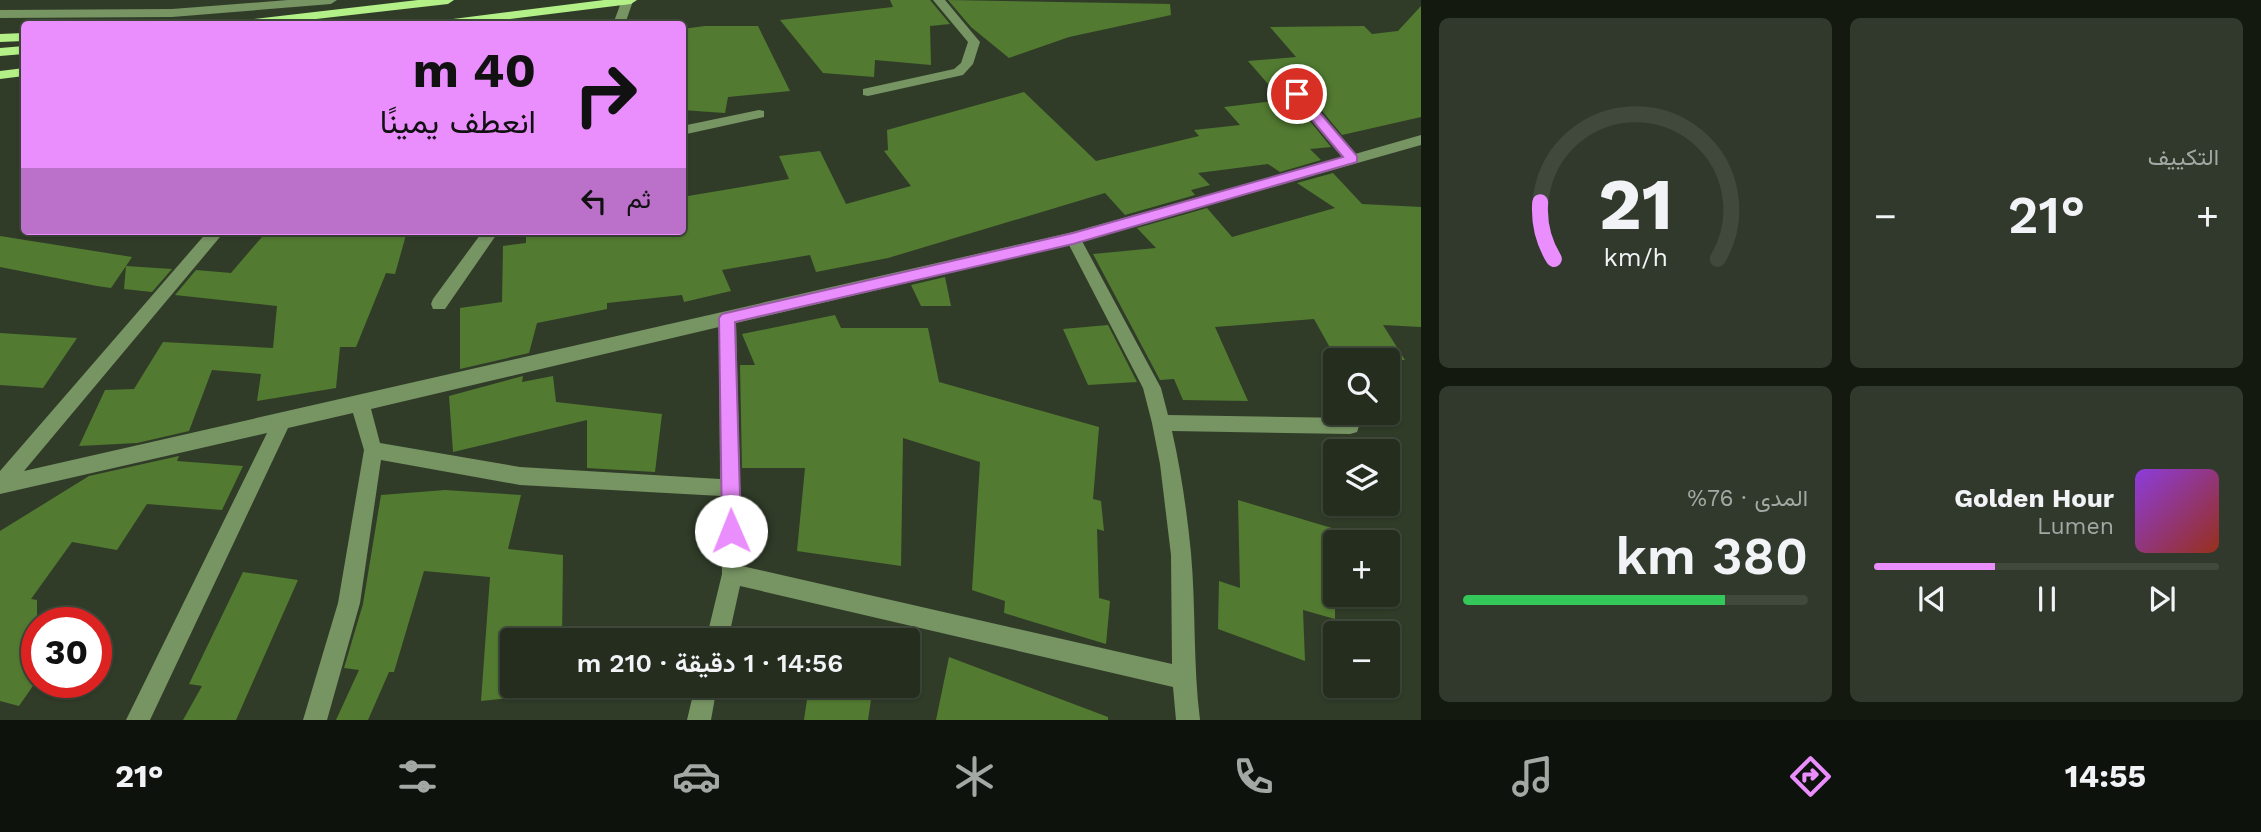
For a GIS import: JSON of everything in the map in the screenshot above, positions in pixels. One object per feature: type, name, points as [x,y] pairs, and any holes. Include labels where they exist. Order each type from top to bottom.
[{"type":"main road","points":[[271,21],[448,0]]},
{"type":"main road","points":[[467,21],[629,0]]},
{"type":"main road","points":[[0,38],[21,37]]},
{"type":"main road","points":[[0,52],[21,50]]},
{"type":"main road","points":[[0,75],[21,72]]},
{"type":"street","points":[[0,14],[172,13],[331,0]]},
{"type":"street","points":[[621,21],[629,0]]},
{"type":"street","points":[[868,92],[958,72],[967,64],[974,42],[939,0]]},
{"type":"street","points":[[1297,94],[1352,159]]},
{"type":"street","points":[[686,130],[759,114]]},
{"type":"street","points":[[0,485],[1073,238],[1421,140]]},
{"type":"street","points":[[0,485],[214,235]]},
{"type":"street","points":[[439,303],[488,235]]},
{"type":"street","points":[[1073,238],[1152,388],[1161,423],[1170,464],[1181,555],[1183,678],[1188,720]]},
{"type":"street","points":[[720,628],[733,573],[727,318]]},
{"type":"street","points":[[315,720],[349,603],[373,450],[360,404]]},
{"type":"street","points":[[138,720],[282,422]]},
{"type":"street","points":[[1161,423],[1350,426]]},
{"type":"street","points":[[373,450],[520,476],[730,488]]},
{"type":"street","points":[[733,573],[1183,678]]},
{"type":"street","points":[[699,720],[704,698]]},
{"type":"building","points":[[890,0],[930,0],[950,24],[930,26],[931,65],[875,60],[874,77],[823,73],[780,20],[893,7]]},
{"type":"building","points":[[948,0],[1170,4],[1171,15],[1069,37],[1009,58],[971,27]]},
{"type":"building","points":[[1421,6],[1421,117],[1342,135],[1304,89],[1296,88],[1287,93],[1331,147],[1310,149],[1321,160],[1280,172],[1268,164],[1198,173],[1210,185],[1191,190],[1195,195],[1125,215],[1105,193],[888,258],[816,272],[810,255],[722,270],[731,291],[684,302],[682,295],[607,303],[607,309],[537,323],[529,353],[460,369],[460,308],[502,302],[503,246],[526,243],[526,235],[686,235],[686,196],[789,179],[779,156],[820,151],[846,204],[911,186],[884,151],[888,150],[887,130],[1024,92],[1096,161],[1199,136],[1194,130],[1240,125],[1224,107],[1282,100],[1248,61],[1296,57],[1270,27],[1364,26],[1372,34],[1398,31]]},
{"type":"building","points":[[758,26],[790,91],[728,97],[725,113],[686,110],[686,28]]},
{"type":"building","points":[[1333,173],[1362,204],[1421,207],[1421,327],[1383,325],[1397,348],[1330,348],[1314,319],[1215,327],[1248,401],[1183,400],[1174,379],[1160,380],[1093,254],[1156,248],[1137,228],[1207,208],[1232,237],[1335,208],[1297,183]]},
{"type":"building","points":[[264,235],[406,235],[395,274],[386,273],[356,347],[340,347],[336,388],[257,401],[261,374],[212,370],[189,431],[137,443],[79,446],[105,390],[134,389],[163,342],[273,348],[277,306],[175,295],[196,270],[231,273]]},
{"type":"building","points":[[0,236],[132,257],[111,288],[97,286],[0,267]]},
{"type":"building","points":[[126,266],[172,269],[152,292],[124,289]]},
{"type":"building","points":[[945,277],[951,306],[921,306],[911,285]]},
{"type":"building","points":[[835,315],[841,328],[928,328],[939,382],[1099,427],[1093,499],[1101,501],[1104,531],[1097,529],[1099,598],[1110,601],[1106,644],[1004,613],[1005,601],[972,590],[980,462],[903,438],[901,566],[797,551],[805,468],[742,468],[740,365],[755,365],[742,334]]},
{"type":"building","points":[[1108,325],[1137,382],[1088,385],[1063,329]]},
{"type":"building","points":[[0,333],[77,338],[43,388],[0,385]]},
{"type":"building","points":[[523,376],[522,382],[553,376],[556,402],[662,414],[655,472],[587,468],[587,420],[453,452],[449,396]]},
{"type":"building","points":[[179,456],[177,461],[243,466],[222,510],[147,504],[117,550],[72,542],[31,599],[37,600],[37,607],[21,607],[21,698],[25,698],[19,706],[0,701],[0,531],[89,476]]},
{"type":"building","points":[[445,490],[521,495],[508,549],[563,555],[562,628],[500,628],[500,698],[511,698],[481,701],[490,577],[424,571],[394,672],[389,672],[368,720],[336,720],[359,670],[344,668],[363,604],[381,495]]},
{"type":"building","points":[[1238,500],[1335,529],[1323,530],[1323,607],[1335,607],[1335,619],[1303,610],[1305,661],[1218,629],[1219,581],[1240,588]]},
{"type":"building","points":[[243,572],[298,580],[236,720],[183,720],[202,686],[189,684]]},
{"type":"building","points":[[949,657],[1108,717],[1108,720],[936,720]]},
{"type":"building","points":[[807,698],[871,698],[868,720],[804,720]]},
{"type":"route","points":[[731,531],[727,318],[1073,238],[1352,159],[1297,94]]}]
